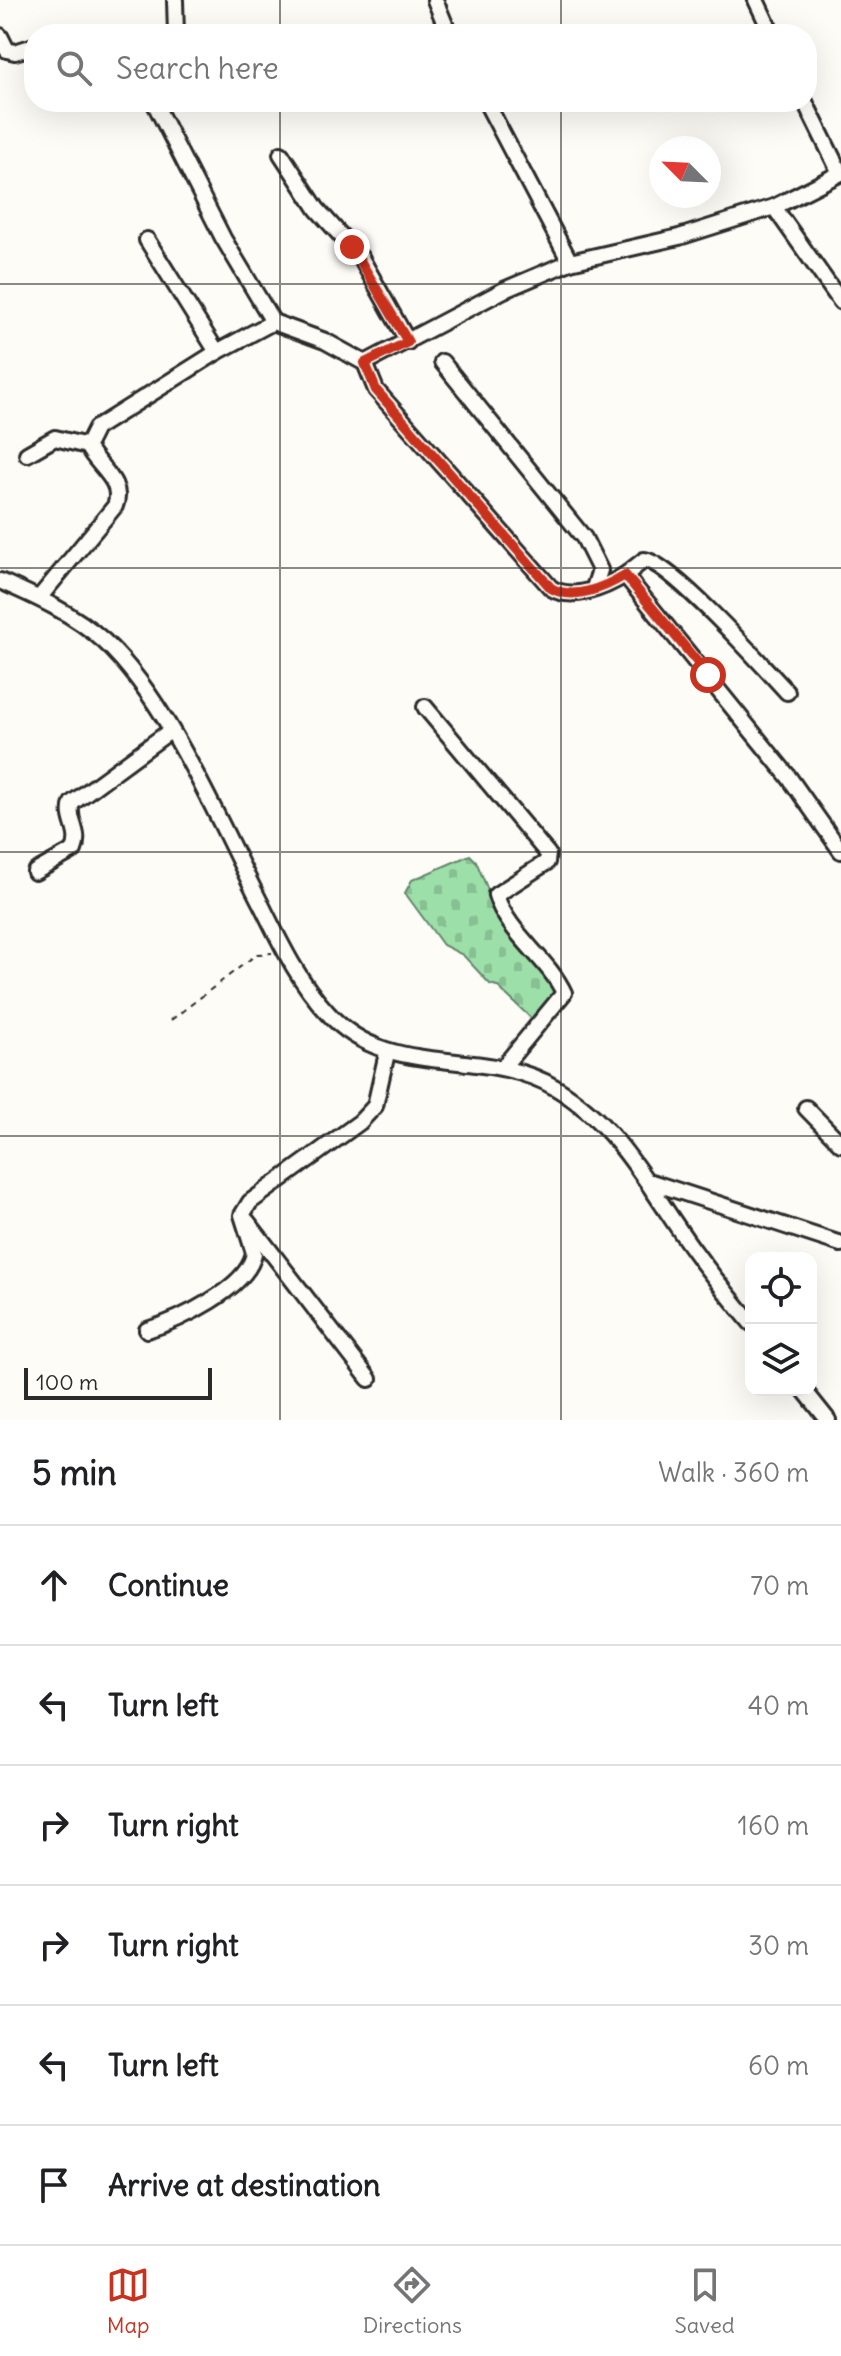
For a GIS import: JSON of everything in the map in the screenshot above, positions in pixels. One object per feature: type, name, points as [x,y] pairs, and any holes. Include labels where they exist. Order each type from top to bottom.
[{"type":"street","points":[[175,0],[176,24]]},
{"type":"street","points":[[435,0],[445,24]]},
{"type":"street","points":[[756,0],[767,24]]},
{"type":"street","points":[[0,36],[7,50],[24,49]]},
{"type":"street","points":[[159,112],[223,238],[273,322],[325,341],[365,363],[376,390],[551,588],[563,595],[594,588],[625,575],[644,560],[655,563],[709,610],[787,692]]},
{"type":"street","points":[[491,112],[570,262]]},
{"type":"street","points":[[365,363],[504,290],[570,262],[679,237],[774,207],[840,173],[810,112]]},
{"type":"street","points":[[281,154],[317,209],[361,258],[408,342]]},
{"type":"street","points":[[774,207],[841,302]]},
{"type":"street","points":[[147,240],[217,352]]},
{"type":"street","points":[[87,446],[96,428],[108,418],[273,322]]},
{"type":"street","points":[[442,362],[584,538],[600,570],[594,588]]},
{"type":"street","points":[[27,454],[55,438],[87,446],[116,485],[119,495],[115,506],[39,598]]},
{"type":"street","points":[[625,575],[796,786],[841,851]]},
{"type":"street","points":[[0,581],[39,598],[103,640],[145,690],[170,731],[285,952],[304,985],[328,1014],[348,1032],[387,1053],[427,1061],[503,1067],[557,1088],[610,1132],[651,1182],[695,1252],[745,1315]]},
{"type":"street","points":[[425,707],[548,854],[547,862],[496,895],[503,911],[556,977],[564,993],[503,1067]]},
{"type":"street","points":[[35,872],[74,850],[77,831],[69,814],[72,803],[170,731]]},
{"type":"street","points":[[242,1215],[259,1193],[360,1122],[375,1106],[387,1053]]},
{"type":"street","points":[[806,1108],[841,1144]]},
{"type":"street","points":[[651,1182],[841,1244]]},
{"type":"street","points":[[147,1330],[175,1321],[205,1304],[247,1271],[254,1253],[242,1215]]},
{"type":"street","points":[[242,1215],[369,1379]]},
{"type":"street","points":[[809,1396],[828,1420]]},
{"type":"path","points":[[171,1020],[257,954],[285,952]]},
{"type":"green space","points":[[470,855],[476,861],[492,900],[559,991],[533,1020],[497,986],[490,984],[463,955],[443,945],[405,893],[412,880]]},
{"type":"route","points":[[352,247],[408,342],[365,363],[368,377],[376,390],[551,588],[563,595],[576,594],[614,582],[625,575],[708,675]]}]
